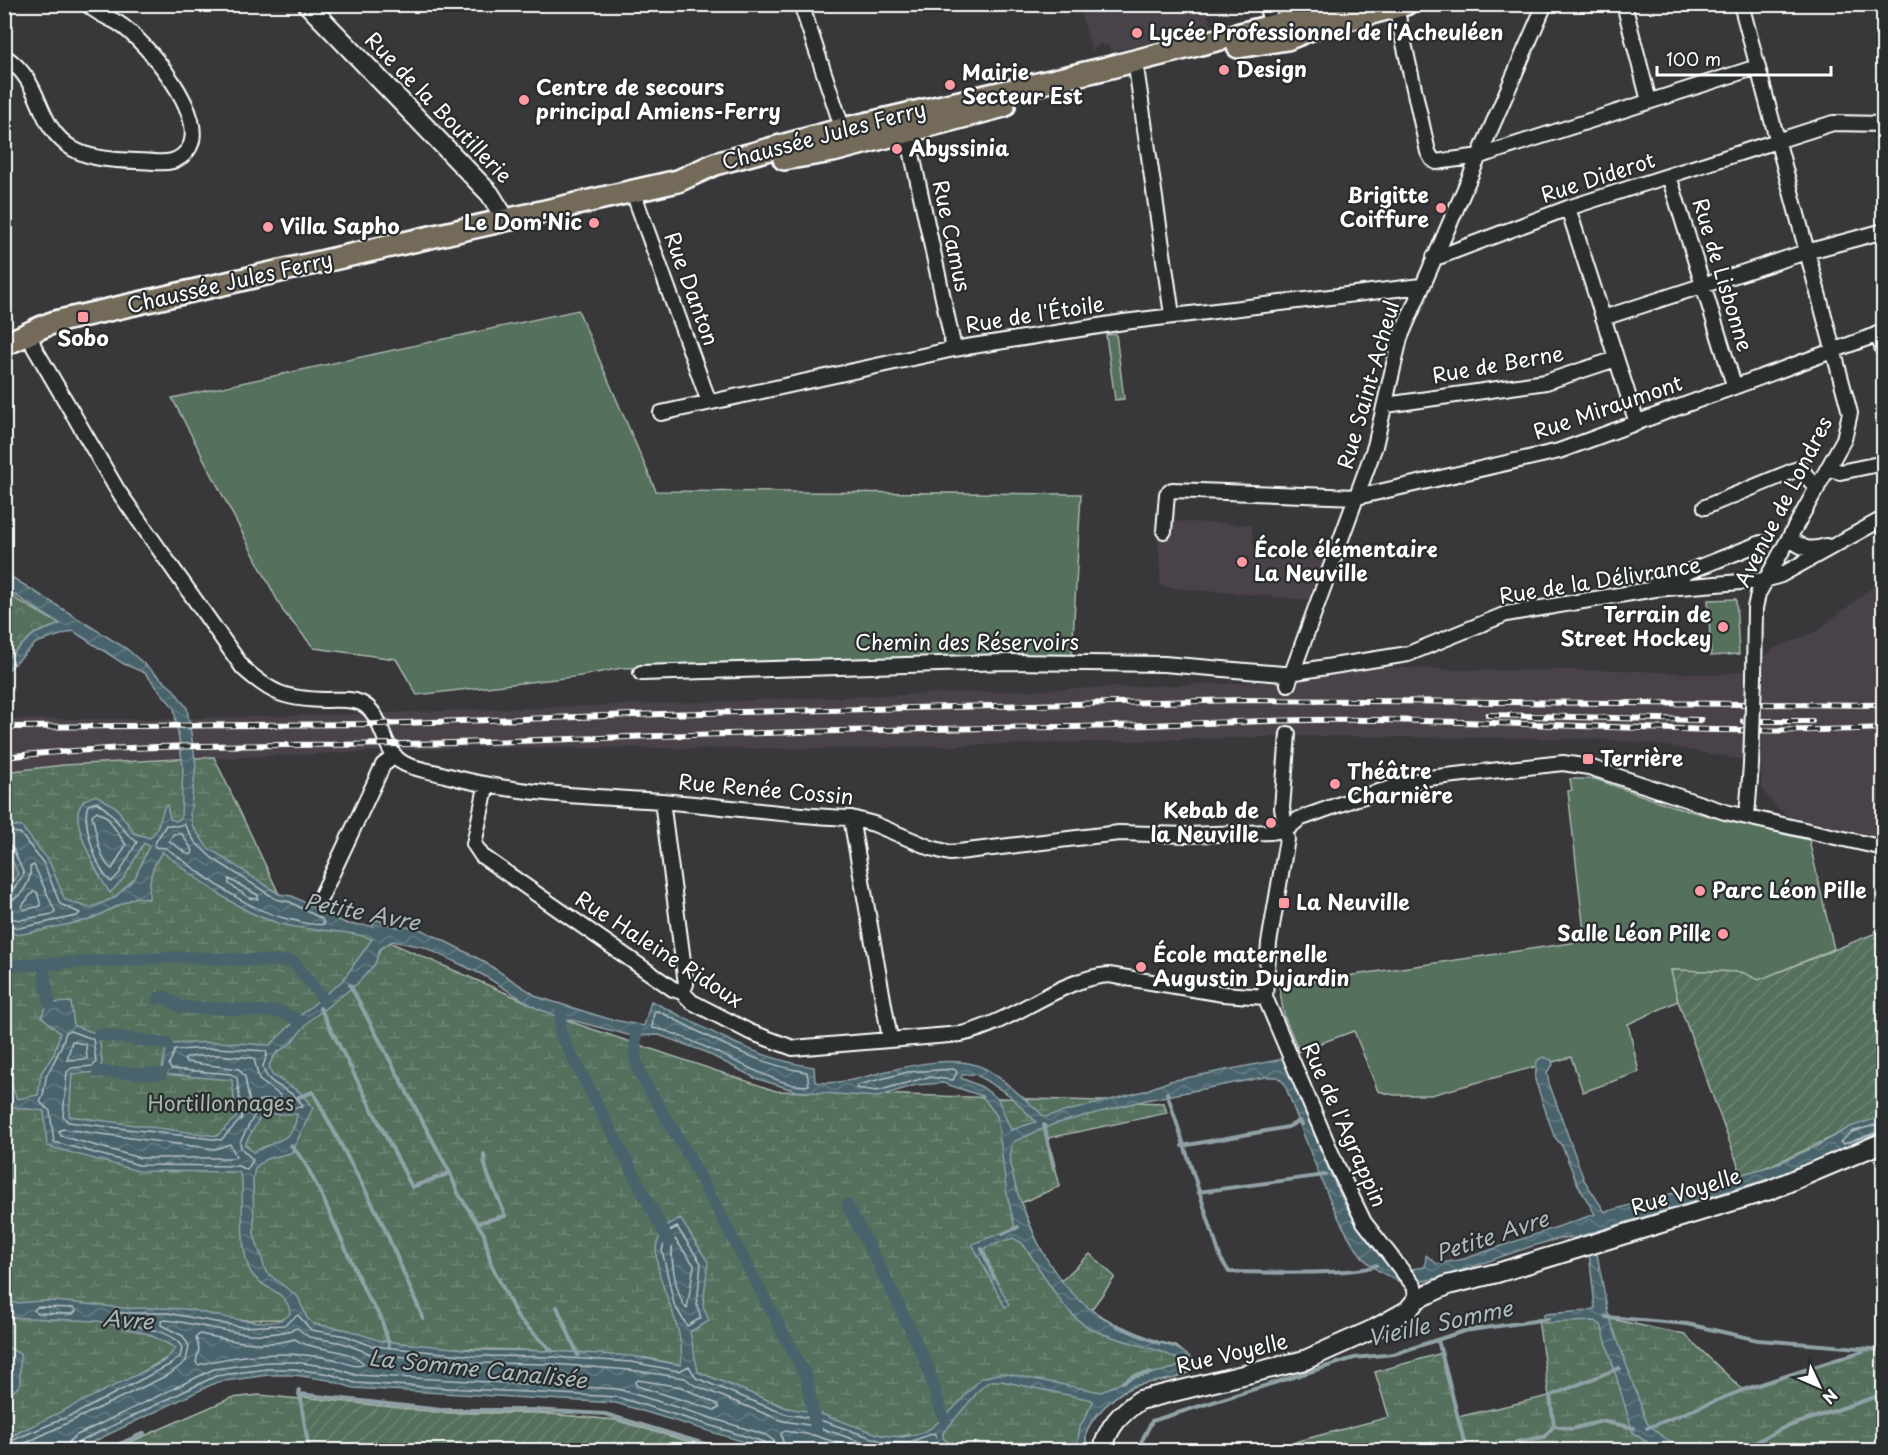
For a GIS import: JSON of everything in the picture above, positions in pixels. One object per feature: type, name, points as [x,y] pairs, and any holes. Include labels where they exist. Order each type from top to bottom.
[{"type":"main road","name":"Chaussée Jules Ferry","points":[[845,138],[907,131],[1137,74],[1235,47],[1246,48],[1274,34],[1357,4]]},
{"type":"main road","points":[[1274,34],[1314,28],[1401,6]]},
{"type":"main road","name":"Chaussée Jules Ferry","points":[[4,344],[24,337],[29,331],[105,311],[633,192],[678,181],[715,164],[845,138],[1003,93],[1274,34]]},
{"type":"main road","name":"Chaussée Jules Ferry","points":[[4,329],[24,327],[29,331]]},
{"type":"street","points":[[4,56],[22,69],[32,83],[52,131],[74,150],[88,155],[158,162],[175,161],[188,150],[192,139],[187,110],[171,76],[119,23],[97,15],[87,4]]},
{"type":"street","name":"Rue de la Boutillerie","points":[[307,4],[490,194],[506,220]]},
{"type":"street","points":[[801,4],[845,138]]},
{"type":"street","points":[[1266,4],[1274,34]]},
{"type":"street","name":"Rue Saint-Acheul","points":[[1291,678],[1357,497],[1386,405],[1400,338],[1545,4]]},
{"type":"street","points":[[1624,4],[1649,101]]},
{"type":"street","name":"Avenue de Londres","points":[[1741,4],[1776,142],[1849,406],[1850,421],[1817,489],[1758,594],[1755,608],[1751,765],[1747,816]]},
{"type":"street","points":[[1401,6],[1432,159],[1443,162],[1480,156],[1757,67]]},
{"type":"street","points":[[1137,74],[1172,315]]},
{"type":"street","name":"Rue Diderot","points":[[1434,257],[1568,208],[1833,123],[1884,124]]},
{"type":"street","name":"Rue Camus","points":[[907,131],[954,349]]},
{"type":"street","name":"Rue de Lisbonne","points":[[1669,176],[1734,385]]},
{"type":"street","name":"Rue Danton","points":[[633,192],[709,402]]},
{"type":"street","points":[[1568,208],[1636,423]]},
{"type":"street","points":[[1603,318],[1806,252],[1884,231]]},
{"type":"street","name":"Rue de l'Étoile","points":[[661,413],[954,349],[1172,315],[1421,286]]},
{"type":"street","points":[[29,331],[34,347],[118,491],[243,668],[266,688],[278,693],[298,698],[360,703],[372,712],[393,752],[402,763],[486,787]]},
{"type":"street","points":[[1880,333],[1884,352]]},
{"type":"street","name":"Rue Miraumont","points":[[1164,531],[1167,494],[1172,490],[1357,497],[1559,451],[1880,333]]},
{"type":"street","name":"Rue de Berne","points":[[1386,405],[1546,382],[1616,359]]},
{"type":"street","points":[[1828,468],[1840,472],[1884,463]]},
{"type":"street","points":[[1705,507],[1800,468],[1817,489]]},
{"type":"street","name":"Rue de la Délivrance","points":[[1291,678],[1408,654],[1506,614],[1655,589],[1766,580],[1781,575],[1884,518]]},
{"type":"street","name":"Rue de la Délivrance","points":[[1790,538],[1803,549],[1813,550],[1839,542]]},
{"type":"street","points":[[1655,589],[1654,585],[1761,543]]},
{"type":"street","name":"Chemin des Réservoirs","points":[[641,673],[1007,662],[1164,664],[1291,678]]},
{"type":"street","points":[[1265,997],[1265,972],[1287,829],[1282,808],[1288,734]]},
{"type":"street","points":[[321,897],[383,765],[393,752]]},
{"type":"street","points":[[1287,829],[1299,819],[1356,798],[1428,778],[1563,763],[1589,767],[1690,802],[1884,848]]},
{"type":"street","name":"Rue Renée Cossin","points":[[486,787],[541,794],[662,801],[851,818],[874,824],[931,848],[950,853],[1119,833],[1187,835],[1287,829]]},
{"type":"street","name":"Rue Haleine Ridoux","points":[[486,787],[474,844],[482,856],[663,982],[682,992],[692,1002],[750,1032],[793,1048],[913,1040],[981,1030],[1071,986],[1097,976],[1109,975],[1242,996],[1265,997]]},
{"type":"street","points":[[662,801],[686,984],[682,992]]},
{"type":"street","points":[[851,818],[890,1040]]},
{"type":"street","name":"Rue de l'Agrappin","points":[[1265,997],[1336,1164],[1364,1222],[1416,1293]]},
{"type":"street","name":"Rue Voyelle","points":[[1103,1449],[1111,1427],[1122,1413],[1140,1400],[1305,1360],[1408,1310],[1416,1293],[1434,1299],[1497,1273],[1770,1191],[1884,1142]]},
{"type":"shaded area","name":"Lycée Professionnel de l'Acheuléen","points":[[1078,5],[1205,5],[1212,27],[1110,52],[1109,46],[1100,44],[1092,51]]},
{"type":"shaded area","name":"École élémentaire La Neuville","points":[[1172,521],[1252,525],[1253,544],[1328,551],[1310,600],[1161,587],[1158,536],[1171,533]]},
{"type":"shaded area","points":[[1883,579],[1883,839],[1788,816],[1773,804],[1762,789],[1761,768],[1764,657],[1773,649],[1817,631]]},
{"type":"shaded area","points":[[1386,667],[1454,670],[1620,670],[1718,675],[1747,670],[1744,760],[1653,744],[1593,739],[1304,736],[838,749],[476,747],[64,765],[5,772],[4,719],[166,719],[384,713],[1293,681]]},
{"type":"green space","points":[[578,310],[656,491],[1081,494],[1072,655],[622,668],[581,676],[417,695],[396,659],[314,648],[283,611],[172,398]]},
{"type":"green space","points":[[1116,334],[1124,399],[1115,400],[1106,335]]},
{"type":"green space","points":[[4,589],[17,600],[60,624],[34,634],[5,661]]},
{"type":"green space","name":"Terrain de Street Hockey","points":[[1736,599],[1739,654],[1711,656],[1708,600]]},
{"type":"green space","name":"Hortillonnages","points":[[214,757],[279,894],[577,1024],[776,1091],[1164,1103],[1167,1113],[1048,1138],[1060,1186],[1021,1203],[1046,1262],[1061,1281],[1090,1254],[1115,1277],[1091,1310],[1136,1336],[1176,1346],[1197,1364],[1192,1370],[1176,1378],[1140,1384],[1117,1396],[1090,1424],[1086,1436],[1088,1450],[1000,1452],[966,1449],[928,1435],[893,1437],[872,1433],[816,1415],[792,1410],[681,1365],[646,1358],[552,1351],[445,1348],[372,1340],[348,1330],[284,1319],[234,1320],[114,1388],[5,1439],[4,772],[64,765]]},
{"type":"green space","name":"Parc Léon Pille","points":[[1570,779],[1595,779],[1681,809],[1809,840],[1834,949],[1759,980],[1741,972],[1671,970],[1678,1001],[1628,1024],[1639,1072],[1583,1092],[1571,1057],[1431,1095],[1394,1095],[1378,1091],[1354,1031],[1299,1051],[1284,1016],[1279,986],[1585,941],[1568,791],[1572,790]]},
{"type":"green space","points":[[1883,930],[1883,1116],[1742,1176],[1678,1001],[1671,970],[1741,972],[1759,980]]},
{"type":"green space","points":[[1602,1317],[1685,1335],[1743,1390],[1865,1350],[1883,1350],[1883,1450],[1282,1450],[1298,1441],[1389,1417],[1375,1372],[1442,1353],[1457,1417],[1549,1396],[1538,1319]]},
{"type":"green space","points":[[259,1395],[444,1413],[538,1413],[615,1420],[717,1450],[112,1450],[231,1398]]},
{"type":"green space","points":[[302,1397],[444,1413],[538,1413],[615,1420],[690,1442],[690,1450],[309,1450]]},
{"type":"water","points":[[5,573],[127,649],[174,690],[187,708],[196,765],[190,813],[192,825],[207,847],[279,894],[292,896],[347,924],[373,926],[375,919],[397,927],[415,927],[483,961],[538,997],[609,1019],[644,1026],[651,1001],[750,1049],[792,1063],[814,1067],[815,1082],[832,1083],[931,1063],[968,1063],[986,1069],[995,1075],[1045,1117],[1144,1091],[1170,1081],[1283,1059],[1343,1200],[1375,1250],[1396,1271],[1425,1267],[1426,1255],[1437,1264],[1464,1259],[1595,1214],[1578,1185],[1562,1146],[1554,1136],[1535,1080],[1537,1061],[1543,1057],[1552,1060],[1553,1065],[1547,1072],[1549,1083],[1584,1180],[1605,1212],[1775,1165],[1817,1146],[1850,1127],[1883,1116],[1883,1135],[1774,1177],[1574,1238],[1532,1246],[1445,1276],[1405,1285],[1373,1267],[1360,1254],[1347,1234],[1322,1182],[1284,1083],[1277,1077],[1265,1077],[1146,1100],[1054,1124],[1013,1142],[1011,1149],[1011,1165],[1022,1205],[1031,1228],[1052,1267],[1078,1299],[1095,1313],[1136,1335],[1176,1348],[1197,1364],[1192,1370],[1176,1378],[1140,1384],[1117,1396],[1090,1424],[1086,1436],[1088,1450],[1076,1450],[1080,1427],[1092,1400],[1001,1381],[990,1381],[982,1387],[943,1433],[943,1438],[949,1443],[972,1450],[771,1450],[616,1403],[353,1388],[329,1380],[294,1375],[268,1375],[217,1382],[76,1450],[5,1450],[5,1439],[163,1362],[176,1348],[148,1334],[98,1321],[5,1317],[5,1303],[55,1301],[124,1308],[175,1308],[259,1322],[273,1322],[283,1319],[290,1313],[285,1299],[256,1279],[248,1265],[243,1242],[242,1181],[239,1172],[138,1171],[47,1146],[44,1111],[5,1106],[5,1068],[17,1099],[38,1095],[41,1073],[54,1054],[60,1033],[41,1016],[49,1003],[71,1002],[74,1026],[99,1034],[102,1063],[98,1072],[72,1074],[69,1116],[217,1136],[236,1117],[232,1080],[161,1074],[167,1044],[216,1042],[270,1045],[302,1014],[343,980],[372,939],[285,925],[251,913],[220,895],[162,852],[151,874],[149,899],[136,897],[89,920],[18,935],[5,930],[5,892],[18,874],[5,844],[5,825],[22,827],[49,861],[65,900],[90,908],[114,898],[135,878],[149,846],[144,843],[124,878],[110,893],[84,843],[78,822],[79,808],[84,800],[96,795],[116,807],[134,833],[150,838],[157,829],[165,805],[167,805],[170,819],[176,821],[181,818],[183,766],[174,708],[145,673],[124,664],[73,631],[36,643],[5,673],[4,661],[34,634],[60,624],[5,589]],"holes":[[[392,941],[424,947],[483,975],[536,1008],[560,1017],[632,1036],[659,1035],[703,1051],[755,1078],[796,1091],[877,1097],[916,1085],[943,1083],[982,1096],[997,1116],[1007,1195],[1015,1228],[972,1244],[1005,1307],[1009,1305],[983,1253],[986,1247],[1013,1238],[1022,1243],[1061,1302],[1080,1321],[1100,1333],[1154,1349],[1181,1363],[1175,1368],[1129,1379],[1101,1392],[1002,1373],[981,1378],[952,1410],[931,1428],[919,1434],[902,1437],[881,1435],[818,1413],[787,1408],[698,1372],[690,1332],[709,1321],[703,1306],[708,1262],[680,1218],[663,1227],[656,1250],[661,1279],[676,1322],[681,1365],[631,1356],[552,1351],[474,1350],[381,1341],[348,1330],[313,1324],[307,1318],[298,1297],[266,1272],[254,1234],[253,1179],[255,1168],[266,1159],[291,1153],[313,1108],[300,1092],[272,1075],[269,1065],[276,1053],[290,1044],[310,1020],[357,984],[375,964],[380,949]],[[975,1074],[1008,1094],[1036,1122],[1011,1130],[998,1099],[982,1087],[961,1078],[962,1075]],[[262,1114],[297,1114],[292,1130],[282,1139],[253,1152],[245,1144]]]},
{"type":"water","points":[[1589,1253],[1597,1254],[1608,1313],[1647,1423],[1679,1450],[1659,1450],[1633,1433],[1601,1325],[1595,1321],[1543,1323],[1544,1314],[1587,1311],[1595,1308]]},
{"type":"water","points":[[5,1346],[20,1354],[20,1385],[10,1395],[9,1412],[5,1413]]},
{"type":"waterway","points":[[4,966],[182,957],[294,962],[323,999]]},
{"type":"waterway","points":[[43,965],[49,1003]]},
{"type":"waterway","points":[[350,985],[450,1173],[458,1193],[484,1234],[491,1264],[518,1318],[552,1351]]},
{"type":"waterway","points":[[157,999],[163,996],[181,1007],[282,1012],[299,1023]]},
{"type":"waterway","points":[[320,1008],[412,1187],[450,1173]]},
{"type":"waterway","points":[[561,1012],[560,1033],[669,1242]]},
{"type":"waterway","points":[[636,1030],[635,1057],[641,1076],[690,1158],[806,1376],[816,1428]]},
{"type":"waterway","points":[[99,1034],[167,1044]]},
{"type":"waterway","points":[[98,1072],[161,1074]]},
{"type":"waterway","points":[[299,1097],[313,1092],[381,1220],[423,1318]]},
{"type":"waterway","points":[[1167,1093],[1221,1259],[1229,1272],[1329,1272],[1350,1271],[1376,1265]]},
{"type":"waterway","points":[[1182,1146],[1288,1127],[1299,1121],[1302,1124]]},
{"type":"waterway","points":[[1044,1125],[1054,1169]]},
{"type":"waterway","name":"La Somme Canalisée","points":[[291,1145],[304,1161],[321,1194],[366,1294],[381,1318],[389,1345]]},
{"type":"waterway","points":[[477,1223],[505,1216],[486,1170],[484,1154]]},
{"type":"waterway","points":[[1198,1192],[1325,1175]]},
{"type":"waterway","points":[[847,1205],[927,1365],[944,1418]]},
{"type":"waterway","points":[[1003,1234],[1018,1227]]},
{"type":"waterway","points":[[982,1249],[994,1278]]},
{"type":"waterway","name":"La Somme Canalisée","points":[[557,1307],[578,1355]]},
{"type":"waterway","name":"Vieille Somme","points":[[1606,1317],[1687,1324],[1758,1340],[1884,1350]]},
{"type":"waterway","name":"Vieille Somme","points":[[1137,1450],[1152,1421],[1354,1358],[1394,1354],[1464,1331],[1548,1319]]},
{"type":"waterway","name":"Petite Avre","points":[[1116,1325],[1159,1343]]},
{"type":"waterway","points":[[1438,1340],[1466,1449]]},
{"type":"waterway","points":[[1647,1428],[1743,1390],[1863,1351]]},
{"type":"waterway","points":[[1619,1368],[1550,1396],[1554,1426],[1572,1429],[1602,1421],[1634,1428]]},
{"type":"waterway","name":"Petite Avre","points":[[1123,1382],[1133,1376],[1150,1373]]},
{"type":"waterway","points":[[299,1390],[309,1450]]},
{"type":"waterway","points":[[299,1394],[441,1410],[533,1410],[605,1414],[725,1450]]},
{"type":"waterway","points":[[1741,1450],[1783,1428],[1884,1394]]},
{"type":"waterway","points":[[1516,1442],[1544,1437],[1554,1426]]},
{"type":"waterway","points":[[106,1450],[144,1433]]},
{"type":"waterway","points":[[691,1440],[692,1450]]},
{"type":"railway","points":[[4,727],[376,724],[662,714],[1242,700],[1884,705]]},
{"type":"railway","points":[[1488,715],[1701,720]]},
{"type":"railway","points":[[4,757],[184,746],[426,744],[1296,720],[1437,721],[1756,730],[1884,728]]},
{"type":"railway","points":[[1743,721],[1812,721]]},
{"type":"place","name":"Lycée Professionnel de l'Acheuléen","points":[[1137,33]]},
{"type":"place","name":"Design","points":[[1224,70]]},
{"type":"place","name":"Mairie Secteur Est","points":[[950,85]]},
{"type":"place","name":"Centre de secours principal Amiens-Ferry","points":[[524,100]]},
{"type":"place","name":"Abyssinia","points":[[897,149]]},
{"type":"place","name":"Brigitte Coiffure","points":[[1441,208]]},
{"type":"place","name":"Le Dom'Nic","points":[[594,223]]},
{"type":"place","name":"Villa Sapho","points":[[268,227]]},
{"type":"place","name":"Sobo","points":[[83,317]]},
{"type":"place","name":"École élémentaire La Neuville","points":[[1242,562]]},
{"type":"place","name":"Terrain de Street Hockey","points":[[1723,627]]},
{"type":"place","name":"Terrière","points":[[1588,759]]},
{"type":"place","name":"Théâtre Charnière","points":[[1335,784]]},
{"type":"place","name":"Kebab de la Neuville","points":[[1271,823]]},
{"type":"place","name":"Parc Léon Pille","points":[[1700,891]]},
{"type":"place","name":"La Neuville","points":[[1284,903]]},
{"type":"place","name":"Salle Léon Pille","points":[[1723,934]]},
{"type":"place","name":"École maternelle Augustin Dujardin","points":[[1141,967]]},
{"type":"water label","name":"Avre","points":[[128,1320]]}]
